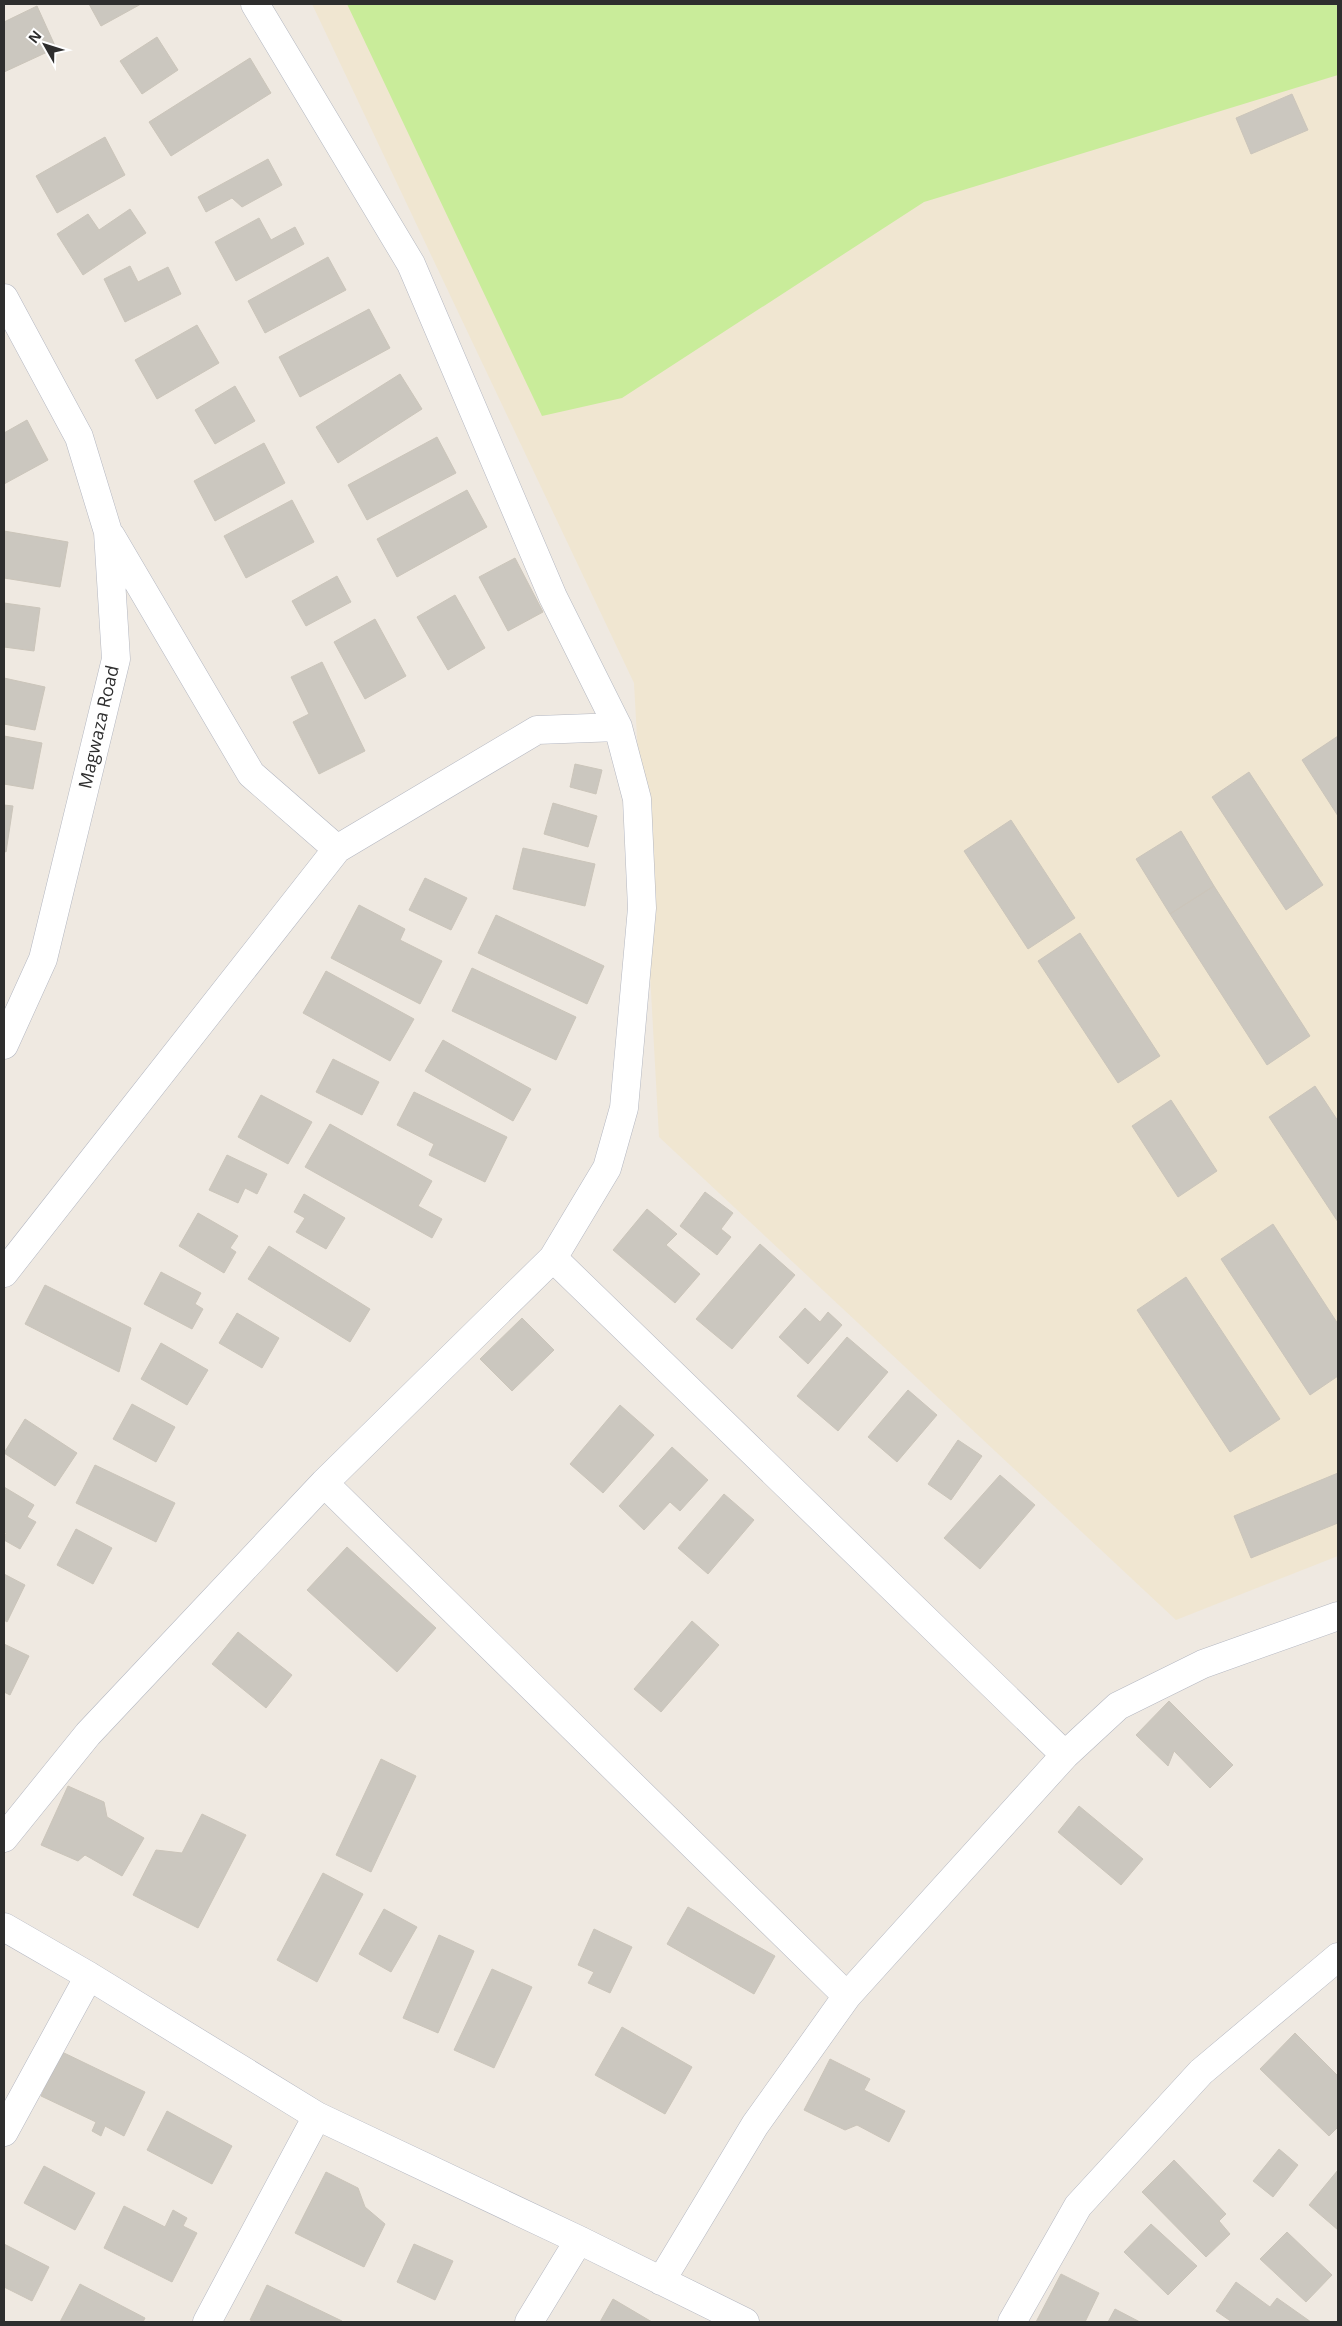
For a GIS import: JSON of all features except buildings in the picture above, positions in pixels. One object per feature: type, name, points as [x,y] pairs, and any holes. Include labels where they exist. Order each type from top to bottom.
[{"type":"street","points":[[4,1838],[88,1734],[324,1483],[553,1258],[607,1168],[624,1108],[642,908],[638,799],[618,727],[553,597],[411,264],[255,4]]},
{"type":"street","name":"Magwaza Road","points":[[4,1045],[43,959],[116,660],[108,532],[79,437],[7,312]]},
{"type":"street","points":[[108,532],[251,774],[337,849]]},
{"type":"street","points":[[4,1273],[337,849],[537,730],[618,727]]},
{"type":"street","points":[[553,1258],[1065,1755]]},
{"type":"street","points":[[324,1483],[847,1996]]},
{"type":"street","points":[[661,2281],[755,2125],[847,1996],[1065,1755],[1118,1706],[1203,1664],[1338,1616]]},
{"type":"street","points":[[4,1927],[89,1976],[317,2116],[579,2240],[745,2322]]},
{"type":"street","points":[[1012,2322],[1078,2206],[1202,2072],[1338,1957]]},
{"type":"street","points":[[4,2132],[89,1976]]},
{"type":"street","points":[[207,2322],[317,2116]]},
{"type":"street","points":[[530,2322],[579,2240]]},
{"type":"shaded area","points":[[312,4],[1338,4],[1338,1556],[1176,1620],[659,1137],[634,683]]},
{"type":"green space","points":[[347,4],[1338,4],[1338,75],[924,202],[622,398],[542,416]]}]
